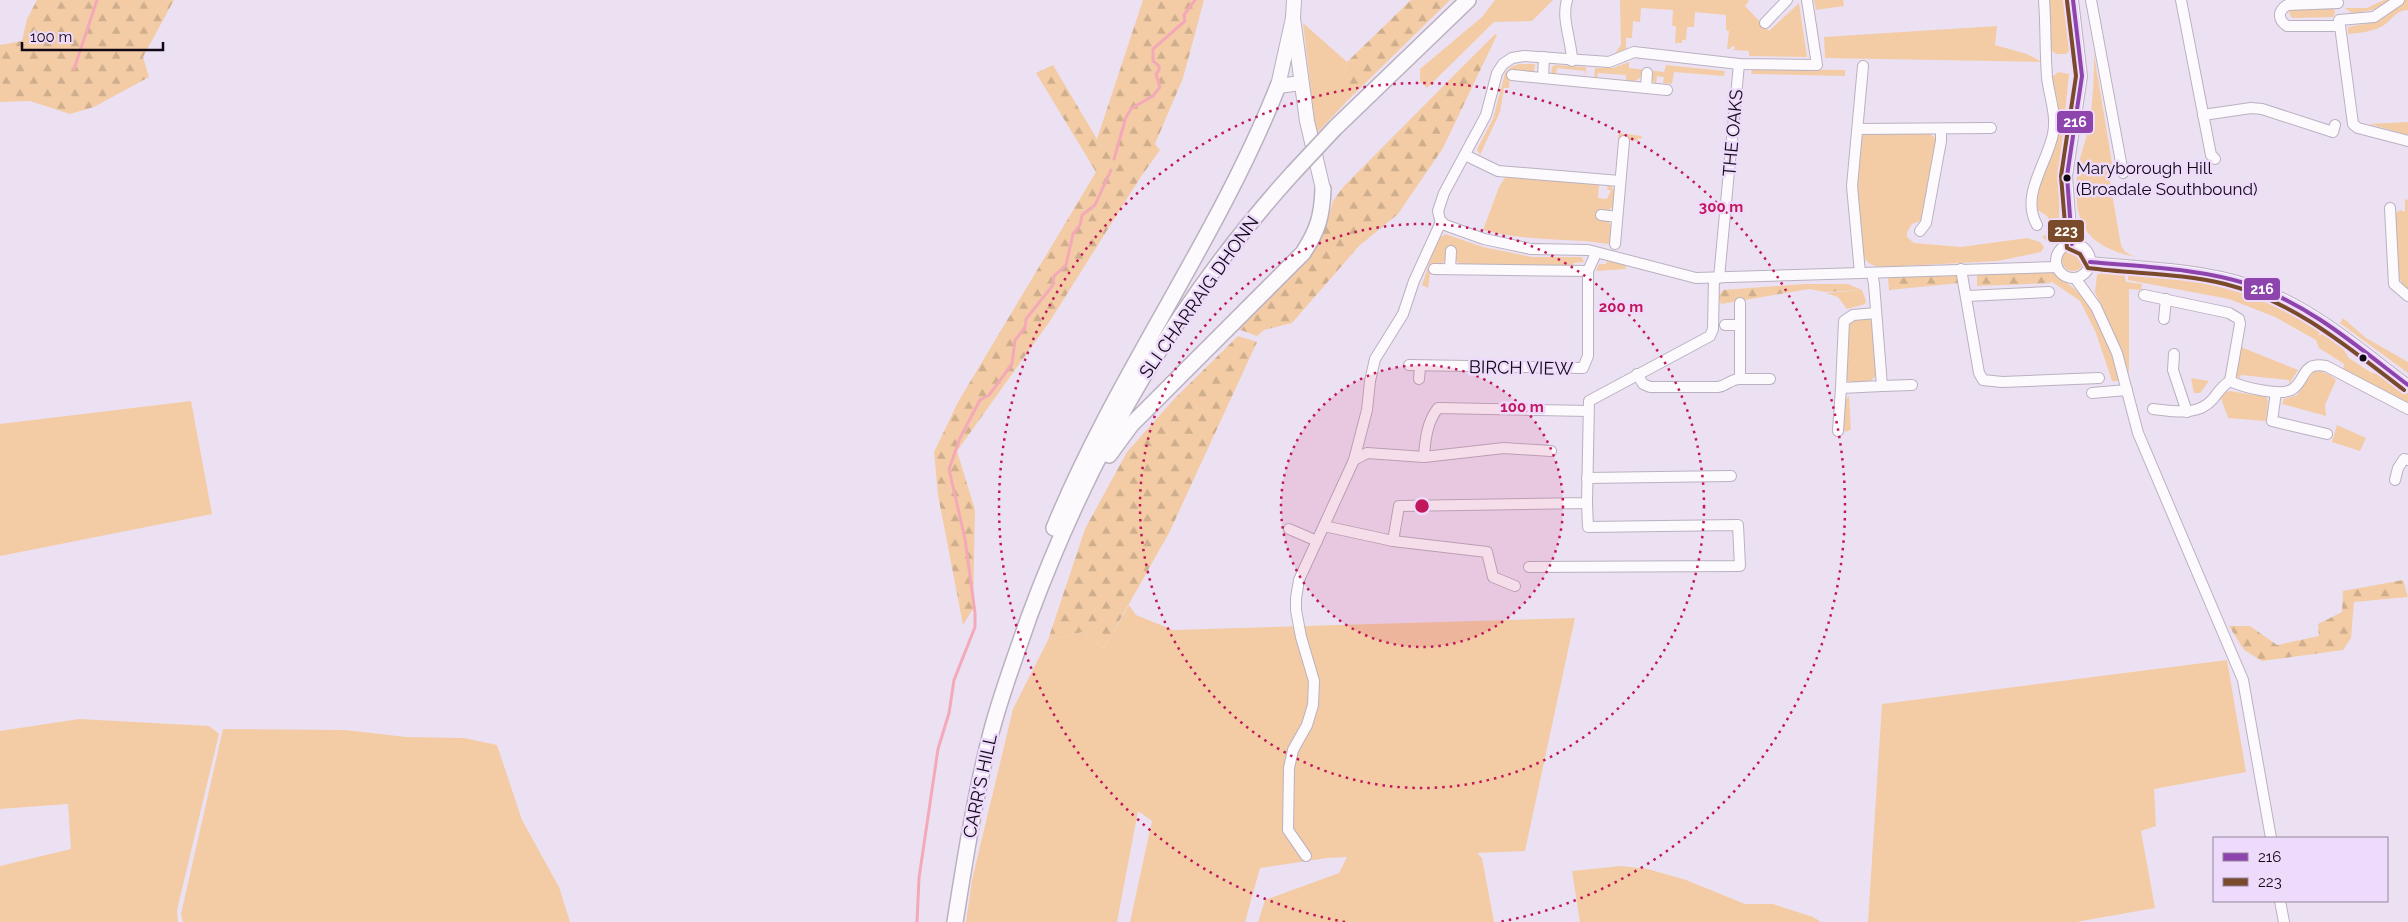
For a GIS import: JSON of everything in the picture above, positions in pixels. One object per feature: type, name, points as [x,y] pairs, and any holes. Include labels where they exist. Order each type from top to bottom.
[{"type":"highway","name":"SLI CHARRAIG DHONN","points":[[1016,653],[1063,531],[1101,453],[1137,385],[1210,275],[1249,221],[1335,128],[1468,0]]},
{"type":"highway","points":[[1016,653],[1023,618],[1037,569],[1070,490],[1102,423],[1182,283],[1261,131],[1278,86]]},
{"type":"highway","points":[[1016,653],[1032,628],[1080,513],[1113,448],[1158,397],[1303,253],[1316,234],[1322,212],[1324,189]]},
{"type":"highway","name":"CARR'S HILL","points":[[955,922],[973,813],[990,739],[1016,653]]},
{"type":"main road","points":[[1294,0],[1293,18],[1278,86],[1301,83]]},
{"type":"main road","points":[[1293,18],[1297,36],[1301,83],[1324,189]]},
{"type":"street","points":[[1567,0],[1565,6],[1572,60]]},
{"type":"street","points":[[1765,23],[1788,0]]},
{"type":"street","name":"THE OAKS","points":[[1637,374],[1710,336],[1713,329],[1716,278],[1739,64],[1817,65],[1807,0]]},
{"type":"street","points":[[2037,225],[2031,215],[2030,202],[2053,132],[2054,114],[2047,79],[2044,0]]},
{"type":"street","points":[[2072,244],[2066,176],[2082,76],[2073,0]]},
{"type":"street","points":[[2091,0],[2123,173]]},
{"type":"street","points":[[2181,0],[2211,155],[2215,159]]},
{"type":"street","points":[[2399,0],[2374,17],[2340,23],[2287,26],[2281,22],[2279,16],[2282,8],[2287,5],[2337,2],[2340,23],[2352,124],[2358,128],[2408,141]]},
{"type":"street","points":[[1306,856],[1288,830],[1289,768],[1293,750],[1307,725],[1313,705],[1314,681],[1301,637],[1296,598],[1299,580],[1354,460],[1367,410],[1370,381],[1375,360],[1403,314],[1414,281],[1441,222],[1438,213],[1444,193],[1486,115],[1496,76],[1501,66],[1518,56],[1609,62],[1634,52],[1739,64]]},
{"type":"street","points":[[1543,78],[1544,57]]},
{"type":"street","points":[[1860,273],[1852,186],[1862,66]]},
{"type":"street","points":[[1646,88],[1647,73]]},
{"type":"street","points":[[1512,75],[1667,90]]},
{"type":"street","points":[[2204,115],[2251,108],[2333,132],[2335,125]]},
{"type":"street","points":[[1858,129],[1991,128]]},
{"type":"street","points":[[1920,231],[1926,223],[1941,141],[1941,129]]},
{"type":"street","points":[[1615,244],[1624,141]]},
{"type":"street","points":[[1465,154],[1498,171],[1620,182]]},
{"type":"street","points":[[2390,208],[2394,284],[2408,296]]},
{"type":"street","points":[[1601,215],[1617,217]]},
{"type":"street","points":[[1441,222],[1484,239],[1522,247],[1576,249],[1611,255],[1678,275],[1716,278],[2057,267]]},
{"type":"street","points":[[2076,278],[2085,272],[2090,262],[2087,252],[2078,245],[2072,244],[2059,252],[2057,267],[2064,275],[2076,278],[2086,290],[2108,331],[2122,366],[2138,433],[2243,680],[2270,837]]},
{"type":"street","points":[[1450,269],[1451,252]]},
{"type":"street","name":"BIRCH VIEW","points":[[1419,379],[1414,366],[1583,368],[1586,365],[1588,356],[1588,271],[1596,253]]},
{"type":"street","points":[[2090,262],[2200,273],[2235,280],[2268,291],[2328,325],[2408,385]]},
{"type":"street","points":[[1434,268],[1588,271]]},
{"type":"street","points":[[1962,269],[1979,373],[1983,380],[2002,382],[2099,378]]},
{"type":"street","points":[[1872,273],[1882,386]]},
{"type":"street","points":[[1967,296],[2049,292]]},
{"type":"street","points":[[2144,295],[2229,313],[2239,319],[2240,324],[2230,381]]},
{"type":"street","points":[[2164,319],[2166,299]]},
{"type":"street","points":[[1740,303],[1740,379]]},
{"type":"street","points":[[1838,431],[1844,321],[1853,314],[1876,313]]},
{"type":"street","points":[[1725,325],[1740,326]]},
{"type":"street","points":[[2174,354],[2173,370],[2186,412]]},
{"type":"street","points":[[2230,381],[2241,386],[2276,392],[2289,391],[2295,388],[2308,368],[2317,365],[2326,366],[2408,409]]},
{"type":"street","points":[[1529,567],[1740,566],[1738,525],[1588,528],[1588,404],[1592,398],[1637,374],[1643,384],[1650,387],[1718,387],[1724,386],[1733,379],[1770,379]]},
{"type":"street","points":[[2152,409],[2186,412],[2200,409],[2213,400],[2221,386],[2230,381]]},
{"type":"street","points":[[1841,388],[1912,385]]},
{"type":"street","points":[[2092,393],[2127,390]]},
{"type":"street","points":[[2276,392],[2272,420],[2327,434]]},
{"type":"street","points":[[1424,457],[1428,429],[1433,415],[1438,408],[1588,411]]},
{"type":"street","points":[[1354,460],[1367,453],[1424,457],[1504,448],[1551,452]]},
{"type":"street","points":[[2395,480],[2398,468],[2404,459],[2408,460]]},
{"type":"street","points":[[1587,478],[1731,476]]},
{"type":"street","points":[[1393,541],[1399,506],[1587,503]]},
{"type":"street","points":[[1324,526],[1393,541],[1487,552],[1493,577],[1515,586]]},
{"type":"street","points":[[1289,529],[1317,541]]},
{"type":"street","points":[[2280,902],[2284,922]]},
{"type":"green space","points":[[37,0],[174,0],[143,57],[149,77],[94,107],[70,114],[30,101],[0,102],[0,45],[22,41],[27,19]]},
{"type":"green space","points":[[1143,0],[1204,0],[1183,78],[1155,144],[1160,150],[1140,178],[1050,321],[957,451],[975,510],[973,609],[963,625],[938,495],[934,452],[958,402],[1096,172],[1036,73],[1053,65],[1097,139]]},
{"type":"green space","points":[[1411,0],[1450,0],[1348,100],[1344,92],[1343,78],[1347,62]]},
{"type":"green space","points":[[1495,0],[1553,0],[1532,21],[1494,22],[1427,88],[1420,81],[1420,69],[1482,17]]},
{"type":"green space","points":[[1620,0],[1748,0],[1745,6],[1769,31],[1799,3],[1807,57],[1749,56],[1749,51],[1734,50],[1735,47],[1732,46],[1730,49],[1727,49],[1729,31],[1726,30],[1726,15],[1695,12],[1694,27],[1687,27],[1686,40],[1682,40],[1682,43],[1675,43],[1676,26],[1672,26],[1673,10],[1641,8],[1640,22],[1633,21],[1632,38],[1626,38],[1626,49],[1615,53],[1621,45]]},
{"type":"green space","points":[[1814,0],[1843,0],[1844,6],[1816,10]]},
{"type":"green space","points":[[2049,0],[2064,0],[2071,49],[2066,54],[2056,54],[2050,49]]},
{"type":"green space","points":[[2384,0],[2389,0],[2376,9],[2353,14],[2345,8],[2367,8]]},
{"type":"green space","points":[[2405,0],[2408,0],[2408,10],[2396,14],[2381,27],[2348,34],[2348,27],[2374,22],[2385,17]]},
{"type":"green space","points":[[2334,7],[2335,13],[2333,17],[2292,18],[2289,13],[2290,9]]},
{"type":"green space","points":[[1303,23],[1347,62],[1344,81],[1348,100],[1316,134]]},
{"type":"green space","points":[[1997,26],[1995,45],[2027,54],[2042,62],[1825,58],[1824,37]]},
{"type":"green space","points":[[1495,34],[1497,35],[1443,148],[1398,214],[1359,246],[1292,323],[1264,330],[1257,336],[1238,329],[1311,254],[1328,220],[1333,201],[1344,186]]},
{"type":"green space","points":[[2094,54],[2113,169],[2110,182],[2121,245],[2125,252],[2135,257],[2118,252],[2094,239],[2086,230],[2077,207],[2077,175],[2088,132],[2093,90]]},
{"type":"green space","points":[[1629,62],[1629,68],[1664,72],[1666,65],[1725,71],[1724,76],[1674,72],[1672,84],[1663,83],[1664,77],[1657,76],[1656,84],[1652,80],[1651,72],[1642,71],[1640,78],[1633,82],[1626,81],[1626,75],[1598,73],[1597,79],[1594,79],[1595,68],[1613,68]]},
{"type":"green space","points":[[1519,64],[1535,64],[1534,72],[1510,77],[1509,88],[1504,88],[1500,112],[1480,155],[1477,149],[1493,119],[1505,73],[1511,67]]},
{"type":"green space","points":[[1555,65],[1586,67],[1586,78],[1585,71],[1557,68],[1556,75],[1551,74],[1552,67]]},
{"type":"green space","points":[[1752,69],[1845,70],[1845,76],[1751,74]]},
{"type":"green space","points":[[2058,72],[2069,74],[2060,163],[2059,225],[2050,243],[2042,237],[2048,234],[2050,222],[2047,216],[2036,209],[2036,198],[2059,130],[2058,103],[2052,77]]},
{"type":"green space","points":[[2408,122],[2408,135],[2369,124]]},
{"type":"green space","points":[[1619,133],[1642,136],[1641,139],[1638,138],[1638,141],[1618,139]]},
{"type":"green space","points":[[1867,133],[1930,134],[1937,139],[1923,220],[1912,224],[1907,232],[1907,237],[1914,243],[1961,247],[2027,238],[2040,242],[2044,247],[2041,252],[1998,261],[1883,267],[1869,263],[1862,251],[1857,180],[1860,137]]},
{"type":"green space","points":[[1506,176],[1599,184],[1598,198],[1607,199],[1611,190],[1607,190],[1608,185],[1610,185],[1614,190],[1614,205],[1608,211],[1608,221],[1612,227],[1611,244],[1521,237],[1483,230],[1499,187]]},
{"type":"green space","points":[[2405,199],[2408,200],[2408,289],[2399,276],[2395,244],[2395,214],[2400,210],[2405,212]]},
{"type":"green space","points":[[1445,234],[1483,247],[1532,257],[1582,257],[1584,262],[1574,263],[1573,266],[1460,264],[1455,260],[1446,260],[1430,273],[1428,288],[1422,285],[1437,240]]},
{"type":"green space","points":[[2073,249],[2081,252],[2084,260],[2081,268],[2073,271],[2065,268],[2062,260],[2065,252]]},
{"type":"green space","points":[[1600,259],[1625,264],[1626,269],[1596,271],[1599,264],[1606,264],[1607,261]]},
{"type":"green space","points":[[2050,269],[2051,283],[1977,286],[1977,273]]},
{"type":"green space","points":[[2050,270],[2077,291],[2095,313],[2106,335],[2122,381],[2112,381],[2096,333],[2080,301],[2051,281]]},
{"type":"green space","points":[[2106,270],[2124,273],[2126,282],[2142,284],[2141,290],[2129,289],[2129,374],[2116,338],[2095,292],[2097,275]]},
{"type":"green space","points":[[1959,271],[1960,283],[1889,290],[1888,278]]},
{"type":"green space","points":[[2128,274],[2160,275],[2177,278],[2209,284],[2256,297],[2255,301],[2260,299],[2290,313],[2320,331],[2319,336],[2324,333],[2342,347],[2349,358],[2370,372],[2386,377],[2408,393],[2408,404],[2343,370],[2344,364],[2319,348],[2316,340],[2275,317],[2229,299],[2128,280]]},
{"type":"green space","points":[[1803,284],[1848,284],[1862,290],[1826,292],[1809,289],[1721,304],[1718,297],[1723,290]]},
{"type":"green space","points":[[1862,290],[1866,301],[1865,304],[1847,309],[1838,297],[1826,293]]},
{"type":"green space","points":[[1866,317],[1873,322],[1876,376],[1869,382],[1851,383],[1846,379],[1847,329],[1850,320]]},
{"type":"green space","points":[[2343,318],[2366,338],[2408,362],[2408,373],[2340,323]]},
{"type":"green space","points":[[1238,336],[1257,342],[1169,533],[1104,648],[1082,632],[1048,640],[1085,529],[1127,452],[1175,398]]},
{"type":"green space","points":[[2241,347],[2298,370],[2289,384],[2289,380],[2241,375],[2239,379],[2236,374]]},
{"type":"green space","points":[[2320,371],[2336,380],[2325,405],[2326,416],[2282,404],[2284,399],[2297,395],[2313,372]]},
{"type":"green space","points":[[2191,378],[2209,381],[2200,393],[2194,393]]},
{"type":"green space","points":[[2230,391],[2266,397],[2268,401],[2266,421],[2228,418],[2221,398],[2224,393]]},
{"type":"green space","points":[[1849,396],[1851,429],[1847,432],[1842,430],[1844,401]]},
{"type":"green space","points":[[191,401],[212,514],[0,556],[0,424]]},
{"type":"green space","points":[[2337,425],[2366,438],[2360,451],[2332,442]]},
{"type":"green space","points":[[2403,580],[2408,597],[2354,602],[2351,638],[2343,650],[2262,661],[2244,650],[2229,626],[2250,626],[2277,645],[2319,636],[2318,624],[2342,612],[2343,591]]},
{"type":"green space","points":[[1129,605],[1136,615],[1173,630],[1575,618],[1525,851],[1477,853],[1482,858],[1494,922],[1258,922],[1265,900],[1339,873],[1347,857],[1327,858],[1260,868],[1245,922],[1130,922],[1152,821],[1138,811],[1117,922],[966,922],[972,880],[1013,709],[1048,640],[1082,632],[1104,648]]},
{"type":"green space","points":[[2227,660],[2246,772],[2154,789],[2156,826],[2141,831],[2155,908],[2076,922],[1868,922],[1882,704]]},
{"type":"green space","points":[[79,719],[209,726],[219,734],[177,910],[178,922],[0,922],[0,866],[71,849],[68,804],[0,809],[0,731]]},
{"type":"green space","points":[[223,729],[345,730],[406,737],[464,738],[497,745],[522,820],[559,887],[570,922],[183,922],[181,914]]},
{"type":"green space","points":[[1621,866],[1648,869],[1686,880],[1745,904],[1773,904],[1813,917],[1821,922],[1580,922],[1572,871]]},
{"type":"waterway","points":[[74,69],[97,0]]},
{"type":"waterway","points":[[1114,159],[1126,117],[1132,108],[1153,96],[1160,87],[1156,74],[1159,66],[1153,61],[1153,49],[1185,21],[1184,15],[1195,0]]},
{"type":"waterway","points":[[917,922],[919,878],[938,749],[949,713],[954,680],[975,627],[975,613],[965,539],[949,469],[960,438],[980,400],[989,395],[1012,364],[1015,340],[1025,328],[1026,319],[1053,285],[1054,276],[1066,265],[1073,234],[1080,225],[1082,215],[1095,205],[1111,170]]},
{"type":"transit line","name":"216","points":[[2072,244],[2067,176],[2082,76],[2073,0]]},
{"type":"transit line","name":"223","points":[[2067,1],[2076,76],[2061,176],[2067,248],[2080,254],[2088,268],[2208,280],[2250,292],[2274,302],[2341,342],[2404,390]]},
{"type":"transit line","name":"216","points":[[2090,262],[2190,271],[2248,284],[2292,303],[2312,315],[2408,385]]},
{"type":"place","name":"Maryborough Hill (Broadale Southbound)","points":[[2067,178]]}]
